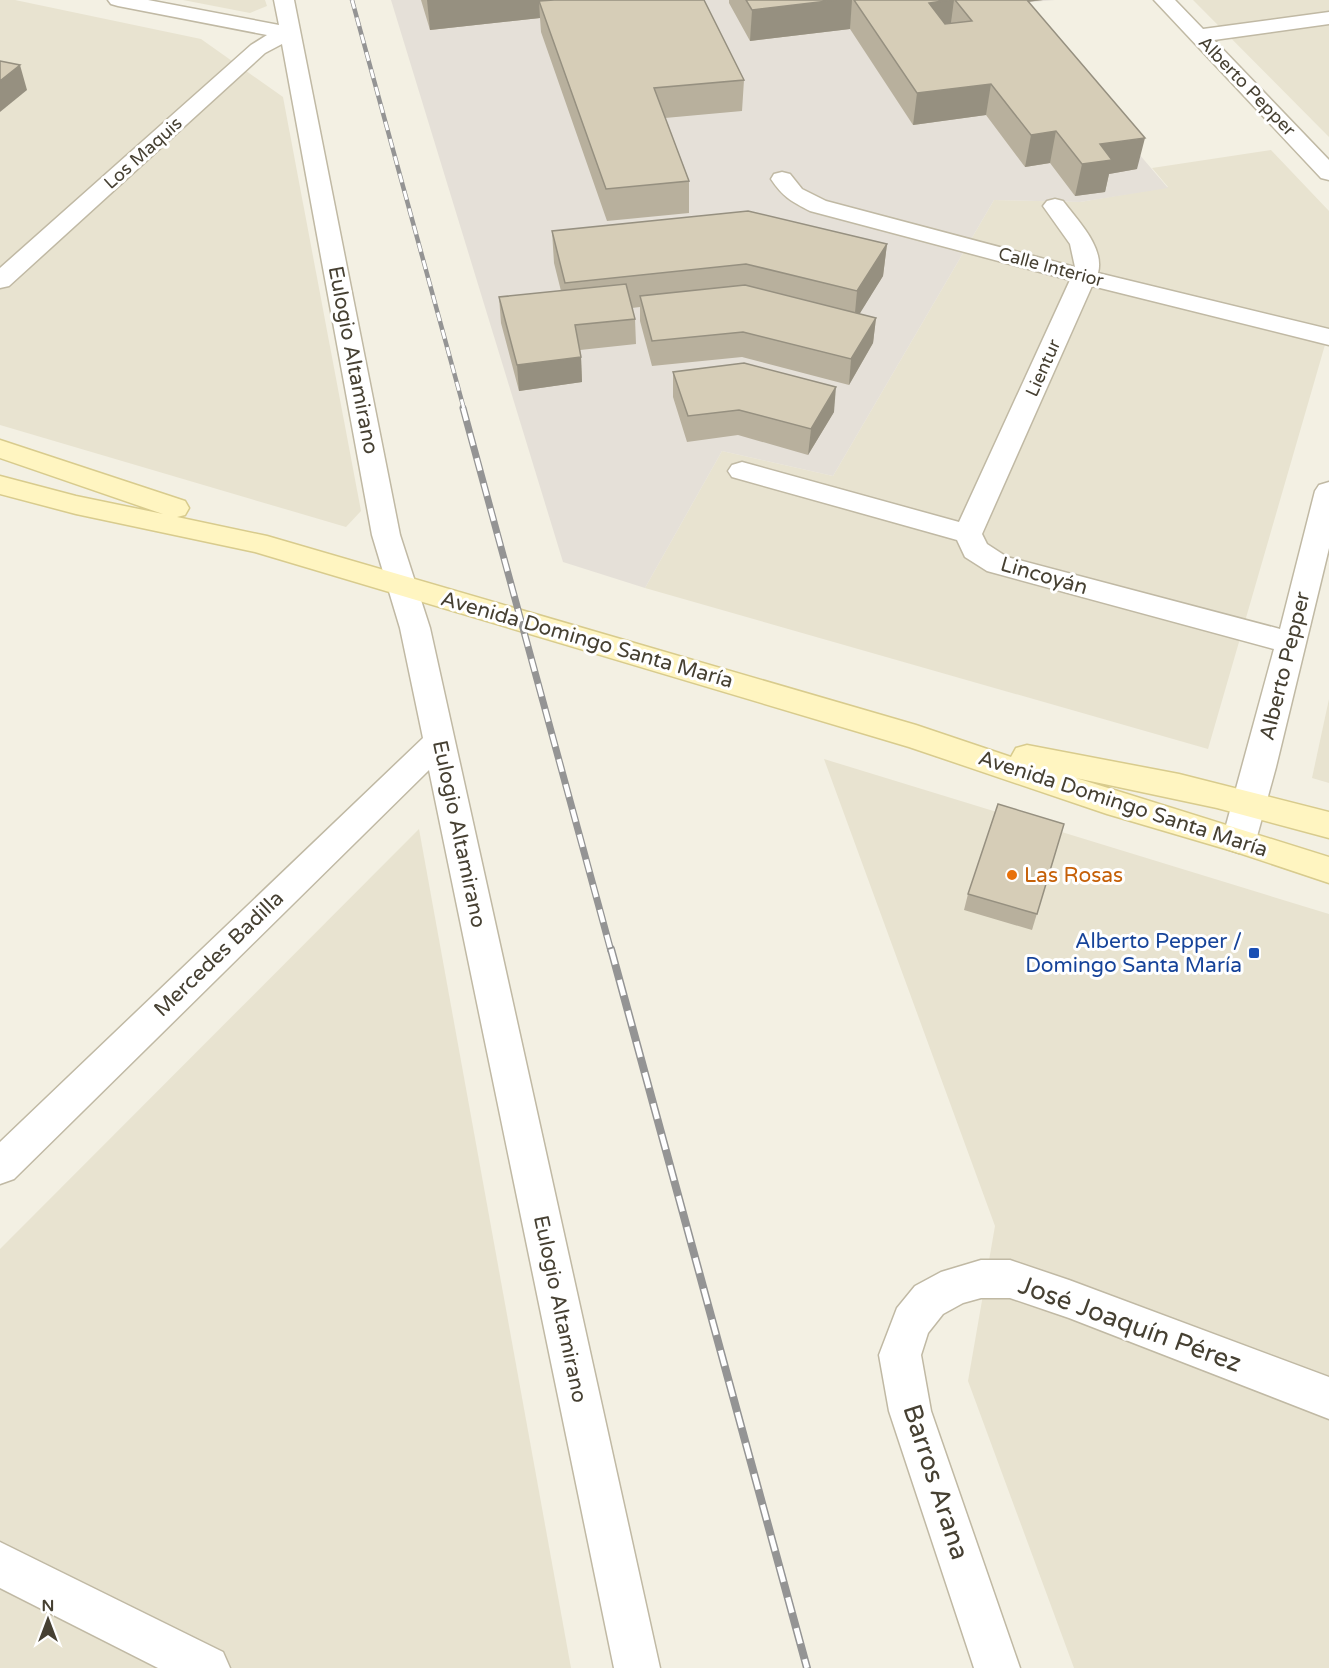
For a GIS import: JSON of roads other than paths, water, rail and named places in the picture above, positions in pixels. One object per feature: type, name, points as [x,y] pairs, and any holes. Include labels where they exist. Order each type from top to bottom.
[{"type":"main road","name":"Avenida Domingo Santa María","points":[[0,449],[184,512],[257,543]]},
{"type":"main road","name":"Avenida Domingo Santa María","points":[[0,485],[76,505],[257,543],[916,737],[1119,805],[1239,840],[1329,870]]},
{"type":"main road","name":"Avenida Domingo Santa María","points":[[916,737],[1130,776],[1251,802],[1329,825]]},
{"type":"street","points":[[118,0],[291,34]]},
{"type":"street","name":"Eulogio Altamirano","points":[[284,0],[382,513],[415,628],[637,1668]]},
{"type":"street","name":"Alberto Pepper","points":[[1164,0],[1329,173]]},
{"type":"street","points":[[1199,36],[1329,18]]},
{"type":"street","name":"Los Maquis","points":[[0,282],[258,49],[271,41],[291,34]]},
{"type":"street","name":"Calle Interior","points":[[782,179],[794,194],[818,206],[1085,277],[1329,337]]},
{"type":"street","name":"Lientur","points":[[968,534],[1085,277],[1088,256],[1055,206]]},
{"type":"street","points":[[742,471],[968,534]]},
{"type":"street","name":"Alberto Pepper","points":[[1239,840],[1251,802],[1329,491]]},
{"type":"street","name":"Lincoyán","points":[[968,534],[975,550],[998,564],[1291,643]]},
{"type":"street","name":"Mercedes Badilla","points":[[0,1167],[439,741]]},
{"type":"street","name":"José Joaquín Pérez","points":[[929,1300],[956,1286],[972,1281],[1010,1279],[1080,1303],[1329,1398]]},
{"type":"street","name":"Barros Arana","points":[[929,1300],[911,1322],[900,1355],[908,1399],[998,1668]]},
{"type":"street","points":[[0,1564],[207,1668]]},
{"type":"railway","points":[[352,0],[464,409]]},
{"type":"railway","points":[[463,408],[611,951]]},
{"type":"railway","points":[[611,949],[807,1668]]},
{"type":"place","name":"Las Rosas","points":[[1012,875]]},
{"type":"place","name":"Alberto Pepper / Domingo Santa María","points":[[1254,953]]}]
